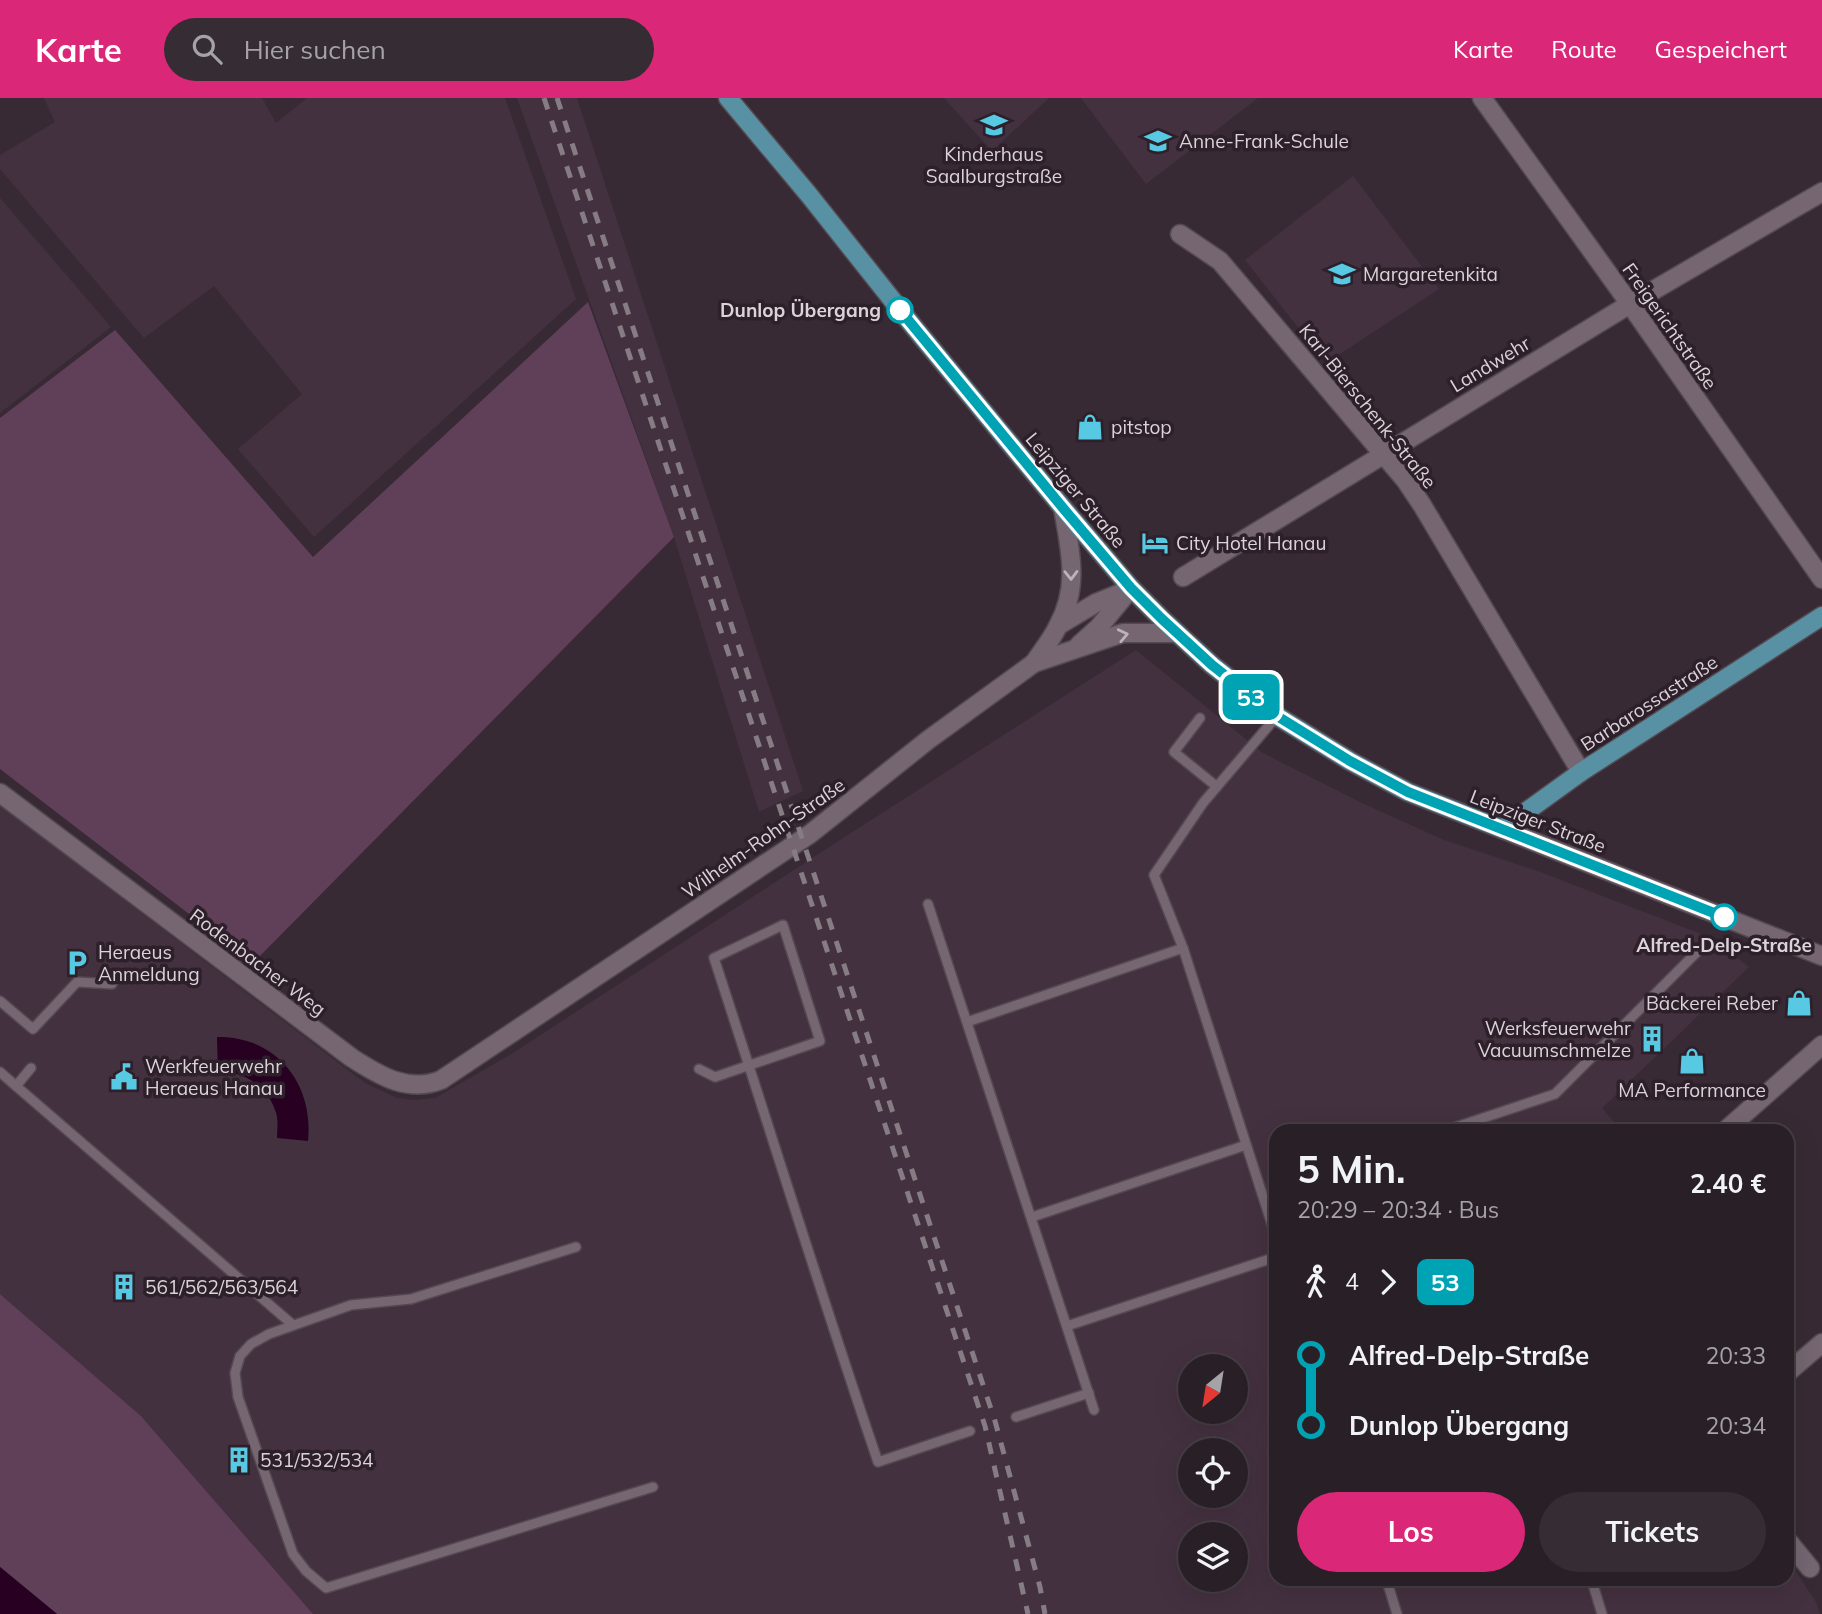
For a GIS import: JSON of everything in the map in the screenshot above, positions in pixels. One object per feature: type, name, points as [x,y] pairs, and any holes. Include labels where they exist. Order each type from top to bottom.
[{"type":"main road","name":"Leipziger Straße","points":[[728,98],[1063,508],[1131,588],[1177,633],[1212,665],[1277,716],[1350,761],[1408,792],[1502,829]]},
{"type":"main road","name":"Barbarossastraße","points":[[1502,829],[1581,772],[1822,616]]},
{"type":"street","name":"Freigerichtstraße","points":[[1482,98],[1822,579]]},
{"type":"street","name":"Landwehr","points":[[1183,577],[1630,304],[1822,192]]},
{"type":"street","name":"Karl-Bierschenk-Straße","points":[[1180,234],[1220,261],[1415,494],[1581,772]]},
{"type":"street","name":"Wilhelm-Rohn-Straße","points":[[1034,663],[1059,625],[1071,594],[1071,552],[1063,508]]},
{"type":"street","name":"Wilhelm-Rohn-Straße","points":[[1059,625],[1096,603],[1131,588]]},
{"type":"street","name":"Wilhelm-Rohn-Straße","points":[[1072,651],[1099,627],[1131,588]]},
{"type":"street","name":"Wilhelm-Rohn-Straße","points":[[508,1037],[810,834],[928,740],[1034,663],[1123,633],[1177,633]]},
{"type":"street","name":"Rodenbacher Weg","points":[[0,793],[352,1058],[378,1074],[397,1082],[430,1084],[441,1080],[508,1037]]},
{"type":"street","name":"Leipziger Straße","points":[[1502,829],[1822,956]]},
{"type":"street","points":[[1733,1124],[1822,1045]]},
{"type":"street","points":[[1794,1367],[1822,1343]]},
{"type":"street","points":[[1794,1549],[1810,1568]]},
{"type":"lane","points":[[1269,1216],[1183,948],[1154,875],[1216,786],[1277,716]]},
{"type":"lane","points":[[1200,718],[1174,752],[1216,786]]},
{"type":"lane","points":[[928,904],[1094,1410]]},
{"type":"lane","points":[[699,1069],[715,1077],[749,1065],[820,1041],[783,925],[714,958],[749,1065],[878,1462],[970,1432]]},
{"type":"lane","points":[[967,1022],[1183,948]]},
{"type":"lane","points":[[1465,1124],[1555,1094],[1700,949]]},
{"type":"lane","points":[[0,1001],[33,1029],[77,982],[112,984]]},
{"type":"lane","points":[[16,1086],[31,1068]]},
{"type":"lane","points":[[0,1072],[292,1325]]},
{"type":"lane","points":[[1032,1217],[1246,1145]]},
{"type":"lane","points":[[576,1247],[411,1299],[351,1305],[268,1334],[251,1344],[240,1356],[235,1373],[238,1397],[293,1554],[306,1571],[326,1588],[653,1487]]},
{"type":"lane","points":[[1067,1326],[1269,1259]]},
{"type":"lane","points":[[1016,1417],[1089,1393]]},
{"type":"lane","points":[[1388,1586],[1397,1614]]},
{"type":"lane","points":[[1593,1586],[1602,1614]]},
{"type":"shaded area","points":[[44,98],[262,98],[276,123],[307,98],[505,98],[576,299],[314,537],[238,449],[302,394],[214,286],[144,338],[0,169],[0,155],[55,122]]},
{"type":"shaded area","points":[[517,98],[577,98],[803,791],[759,812],[674,537]]},
{"type":"shaded area","name":"Kinderhaus Saalburgstraße","points":[[944,98],[1049,98],[992,151]]},
{"type":"shaded area","name":"Anne-Frank-Schule","points":[[1081,98],[1258,98],[1146,184]]},
{"type":"shaded area","name":"Margaretenkita","points":[[1353,176],[1439,289],[1326,363],[1245,260]]},
{"type":"shaded area","points":[[0,198],[111,327],[0,413]]},
{"type":"shaded area","points":[[588,302],[674,537],[253,963],[0,769],[0,418],[115,330],[313,557]]},
{"type":"shaded area","points":[[1136,650],[1263,753],[1362,803],[1444,840],[1540,872],[1709,937],[1749,967],[1602,1108],[1616,1124],[1269,1124],[1269,1586],[1794,1586],[1794,1569],[1816,1602],[1820,1614],[313,1614],[141,1416],[0,1294],[0,805],[365,1083],[397,1098],[435,1098],[513,1053]]},
{"type":"shaded area","points":[[217,1037],[238,1039],[257,1045],[273,1054],[287,1067],[305,1100],[308,1141],[277,1138],[276,1113],[260,1087],[236,1074],[218,1072]]},
{"type":"shaded area","points":[[0,1294],[141,1416],[313,1614],[57,1614],[0,1567]]},
{"type":"shaded area","points":[[0,1567],[57,1614],[0,1614]]},
{"type":"railway","points":[[544,98],[985,1426],[1028,1614]]},
{"type":"railway","points":[[557,98],[995,1421],[1045,1614]]},
{"type":"bus line","name":"53","points":[[900,310],[1131,588],[1212,665],[1277,716],[1350,761],[1408,792],[1724,917]]},
{"type":"place","name":"Kinderhaus Saalburgstraße","points":[[994,125]]},
{"type":"place","name":"Anne-Frank-Schule","points":[[1158,141]]},
{"type":"place","name":"Margaretenkita","points":[[1342,274]]},
{"type":"place","name":"Dunlop Übergang","points":[[900,310]]},
{"type":"place","name":"pitstop","points":[[1090,427]]},
{"type":"place","name":"City Hotel Hanau","points":[[1155,543]]},
{"type":"place","name":"Alfred-Delp-Straße","points":[[1724,917]]},
{"type":"place","name":"Heraeus Anmeldung","points":[[77,963]]},
{"type":"place","name":"Bäckerei Reber","points":[[1799,1003]]},
{"type":"place","name":"Werksfeuerwehr Vacuumschmelze","points":[[1652,1039]]},
{"type":"place","name":"MA Performance","points":[[1692,1061]]},
{"type":"place","name":"Werkfeuerwehr Heraeus Hanau","points":[[124,1077]]},
{"type":"place","name":"561/562/563/564","points":[[124,1287]]},
{"type":"place","name":"531/532/534","points":[[239,1460]]}]
